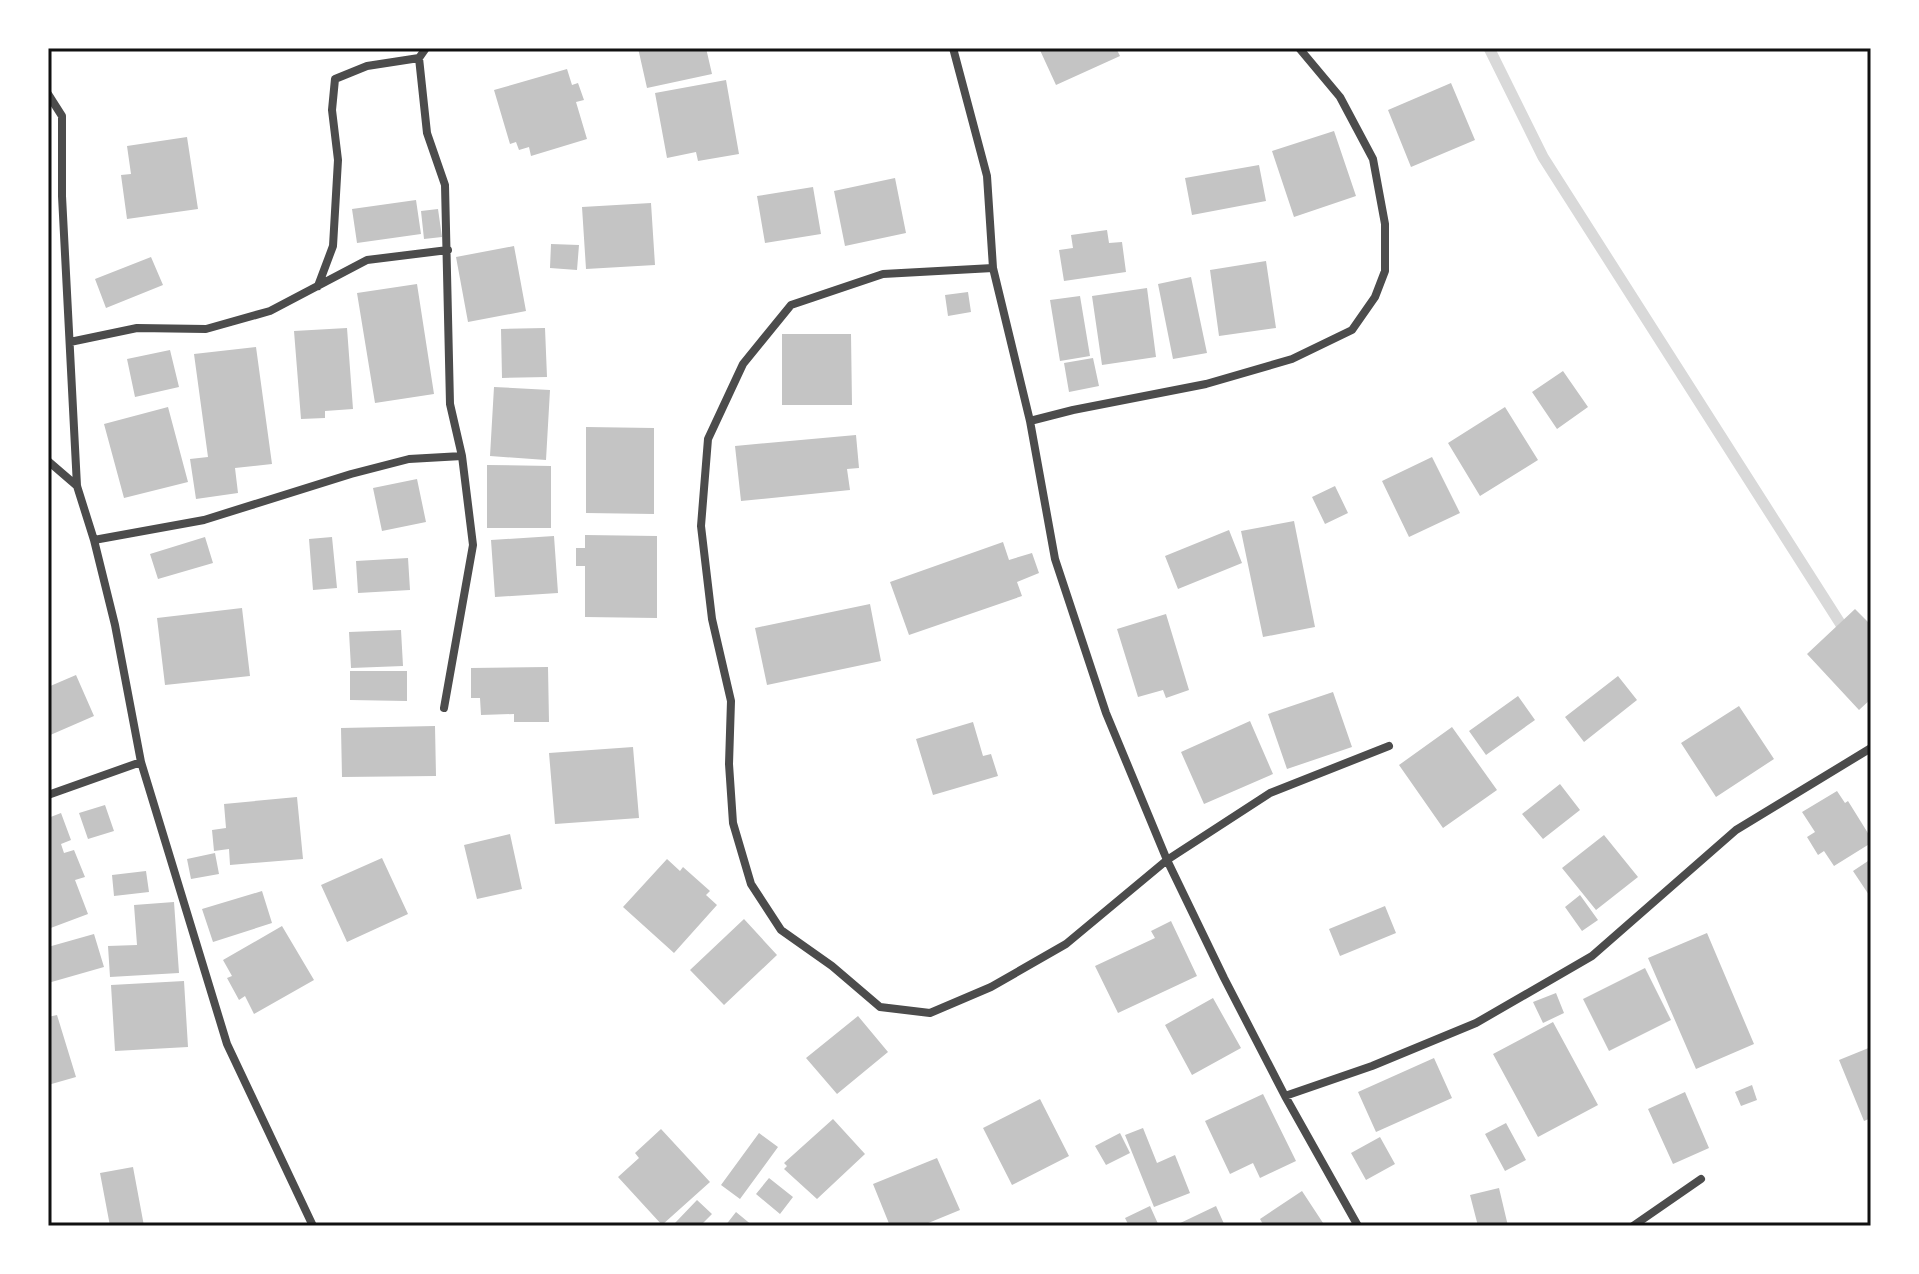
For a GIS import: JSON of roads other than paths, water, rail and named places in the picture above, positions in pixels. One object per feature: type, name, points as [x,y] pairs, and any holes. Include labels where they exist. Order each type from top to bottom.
[{"type":"street","points":[[426,48],[419,58],[427,133],[445,185],[450,404],[462,456],[473,545],[444,708]]},
{"type":"street","points":[[953,48],[987,176],[993,268],[1030,421],[1055,559],[1106,713],[1167,860],[1285,1096],[1358,1226]]},
{"type":"street","points":[[1030,421],[1206,384],[1292,359],[1352,330],[1375,297],[1385,271],[1385,224],[1373,159],[1340,97],[1299,48]]},
{"type":"street","points":[[318,286],[333,246],[338,160],[332,110],[335,79],[367,66],[419,58]]},
{"type":"street","points":[[48,94],[62,116],[62,196],[77,486],[115,625],[141,762],[227,1044],[313,1226]]},
{"type":"street","points":[[70,342],[137,328],[206,329],[270,311],[367,260],[448,250]]},
{"type":"street","points":[[993,268],[883,274],[791,305],[743,364],[708,439],[701,526],[712,619],[731,701],[729,764],[733,823],[751,884],[781,930],[832,966],[880,1007],[930,1013],[991,987],[1066,944],[1167,860],[1270,793],[1389,746]]},
{"type":"street","points":[[94,540],[204,520],[409,459],[462,456]]},
{"type":"street","points":[[48,461],[77,486]]},
{"type":"street","points":[[1285,1096],[1372,1066],[1476,1023],[1592,956],[1736,830],[1871,748]]},
{"type":"street","points":[[48,795],[141,762]]},
{"type":"street","points":[[1633,1226],[1701,1179]]},
{"type":"waterway","points":[[1489,48],[1543,157],[1847,634]]}]
